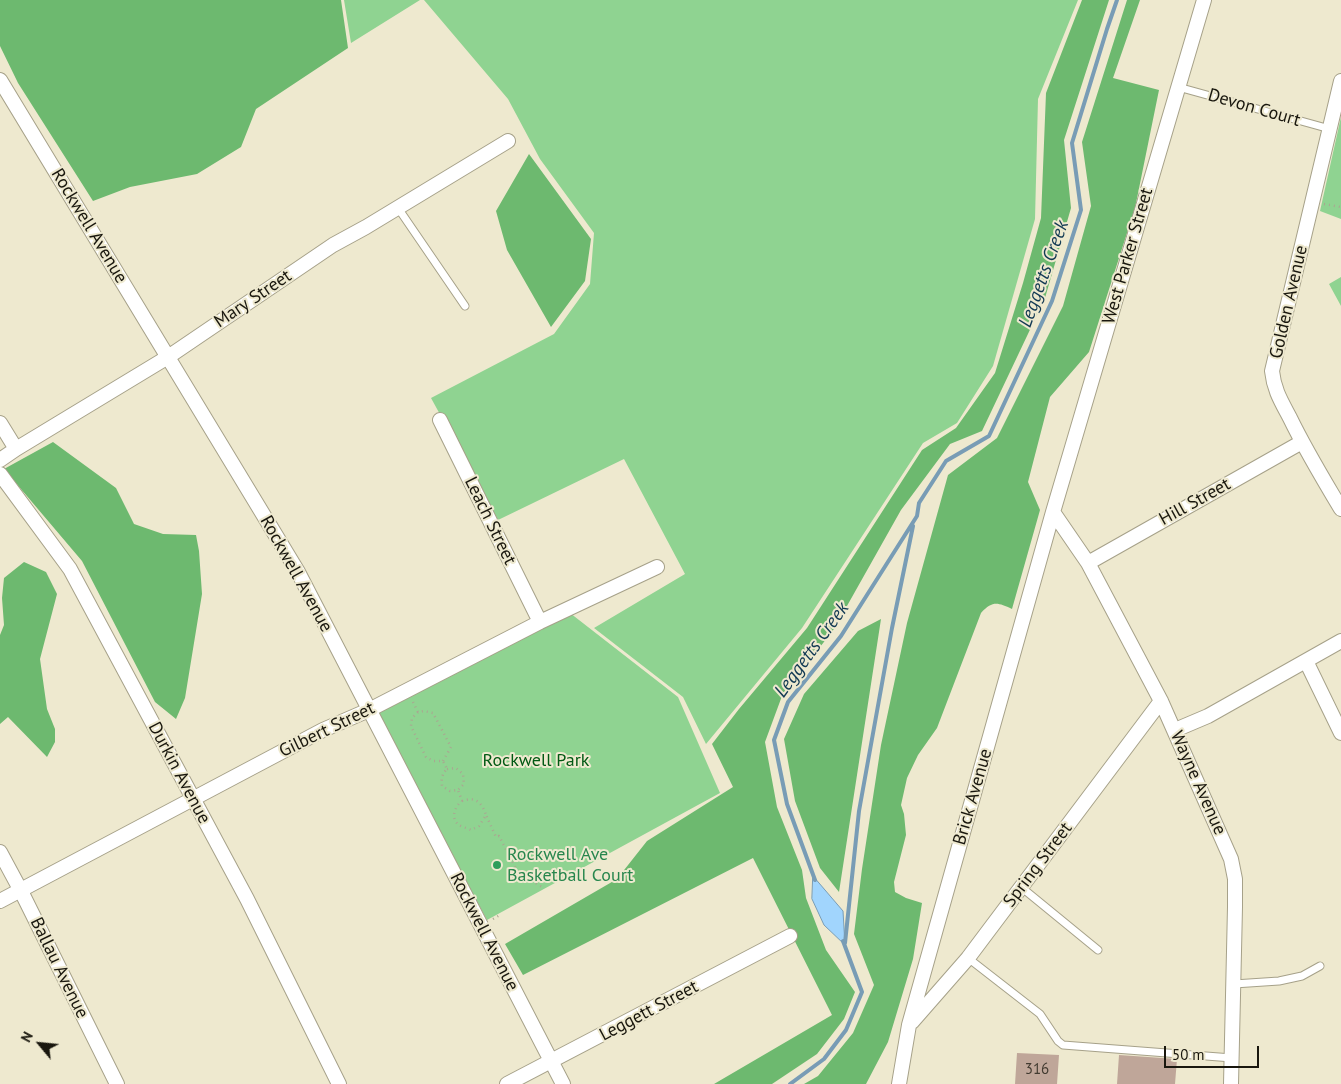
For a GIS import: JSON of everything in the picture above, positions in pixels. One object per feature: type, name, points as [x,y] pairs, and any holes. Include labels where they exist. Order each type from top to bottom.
[{"type":"street","name":"West Parker Street","points":[[1053,512],[1204,0]]},
{"type":"street","name":"Golden Avenue","points":[[1341,81],[1272,371],[1273,384],[1302,442],[1341,509]]},
{"type":"street","name":"Rockwell Avenue","points":[[1,83],[298,572],[562,1084]]},
{"type":"street","name":"Mary Street","points":[[0,460],[168,357],[333,245],[508,141]]},
{"type":"street","name":"Leach Street","points":[[440,420],[540,622]]},
{"type":"street","points":[[0,422],[16,449]]},
{"type":"street","name":"Hill Street","points":[[1088,563],[1302,442]]},
{"type":"street","name":"Durkin Avenue","points":[[0,474],[70,569],[247,899],[339,1084]]},
{"type":"street","name":"Wayne Avenue","points":[[1053,512],[1088,563],[1161,701],[1231,859],[1235,879],[1231,1084]]},
{"type":"street","name":"Brick Avenue","points":[[899,1084],[909,1025],[1053,512]]},
{"type":"street","name":"Gilbert Street","points":[[0,901],[323,730],[369,710],[540,622],[657,567]]},
{"type":"street","points":[[1175,730],[1208,716],[1341,642]]},
{"type":"street","points":[[1306,661],[1341,733]]},
{"type":"street","name":"Spring Street","points":[[909,1025],[968,958],[1161,701]]},
{"type":"street","name":"Ballau Avenue","points":[[0,852],[117,1084]]},
{"type":"street","name":"Leggett Street","points":[[507,1084],[790,936]]},
{"type":"lane","name":"Devon Court","points":[[1178,86],[1330,129]]},
{"type":"lane","points":[[398,208],[465,306]]},
{"type":"lane","points":[[1021,887],[1098,950]]},
{"type":"lane","points":[[968,958],[1040,1014],[1058,1041],[1063,1045],[1232,1058]]},
{"type":"lane","points":[[1234,984],[1280,981],[1302,976],[1320,966]]},
{"type":"path","points":[[1317,202],[1341,207]]},
{"type":"path","points":[[412,702],[418,712]]},
{"type":"path","points":[[418,712],[433,713],[451,747],[443,761],[433,761],[426,757],[410,726],[412,718],[418,712]]},
{"type":"path","points":[[443,761],[447,769]]},
{"type":"path","points":[[456,768],[463,774],[464,784],[458,790],[450,791],[442,786],[441,779],[447,769],[456,768]]},
{"type":"path","points":[[458,790],[462,801]]},
{"type":"path","points":[[486,815],[479,826],[471,830],[460,826],[456,821],[454,812],[462,801],[467,799],[476,800],[483,806],[496,837],[499,836],[522,880],[527,880],[544,888]]},
{"type":"green space","points":[[0,0],[341,0],[348,48],[256,109],[241,147],[197,174],[130,187],[93,201],[18,83],[0,46]]},
{"type":"green space","points":[[344,0],[420,0],[351,43]]},
{"type":"green space","points":[[424,0],[1078,0],[1038,99],[1035,219],[993,366],[957,423],[923,443],[802,628],[706,744],[683,697],[594,628],[685,574],[624,459],[498,520],[431,398],[554,334],[590,284],[594,233],[540,159],[508,99]]},
{"type":"green space","points":[[1082,0],[1109,0],[1064,140],[1071,208],[1045,298],[982,431],[950,444],[901,510],[834,629],[782,696],[765,742],[777,807],[802,870],[806,898],[826,950],[855,992],[844,1019],[817,1054],[772,1084],[714,1084],[832,1015],[753,858],[523,975],[505,944],[617,879],[647,841],[733,787],[712,744],[807,628],[922,450],[956,428],[995,373],[1041,218],[1046,93]]},
{"type":"green space","points":[[1127,0],[1140,0],[1113,78],[1159,90],[1135,208],[1089,352],[1050,397],[1028,482],[1040,510],[1012,609],[1003,605],[992,604],[981,613],[937,728],[918,755],[907,778],[901,805],[906,835],[894,882],[895,892],[922,903],[913,959],[888,1042],[866,1084],[804,1084],[818,1076],[853,1033],[874,985],[854,934],[881,745],[907,623],[948,475],[997,438],[1063,306],[1091,206],[1082,142]]},
{"type":"green space","points":[[1341,117],[1341,219],[1320,211]]},
{"type":"green space","points":[[529,154],[591,239],[585,281],[551,327],[507,250],[496,211]]},
{"type":"green space","points":[[1341,277],[1341,306],[1329,284]]},
{"type":"green space","points":[[53,442],[116,488],[134,524],[163,534],[196,535],[202,594],[185,698],[176,719],[155,702],[82,561],[4,469]]},
{"type":"green space","points":[[24,562],[46,572],[57,594],[40,659],[47,709],[55,729],[55,742],[47,757],[8,717],[0,724],[0,635],[4,625],[2,598],[4,578]]},
{"type":"green space","name":"Rockwell Park","points":[[570,613],[678,697],[720,793],[487,920],[373,711]]},
{"type":"green space","points":[[881,619],[839,892],[820,868],[795,801],[784,739],[804,694],[858,631]]},
{"type":"water","points":[[813,876],[843,911],[845,945],[824,925],[812,899]]},
{"type":"building","points":[[1017,1053],[1059,1055],[1057,1084],[1015,1084]]},
{"type":"building","points":[[1119,1055],[1177,1059],[1175,1084],[1117,1084]]},
{"type":"waterway","name":"Leggetts Creek","points":[[815,880],[787,804],[774,740],[788,702],[841,636],[917,516],[919,503],[946,461],[989,436],[1052,301],[1081,210],[1072,143],[1117,0]]},
{"type":"waterway","name":"Leggetts Creek","points":[[845,943],[859,811],[892,628],[913,526]]},
{"type":"waterway","name":"Leggetts Creek","points":[[790,1084],[824,1059],[846,1030],[862,992],[843,941]]},
{"type":"place","name":"Rockwell Ave Basketball Court","points":[[497,865]]}]
